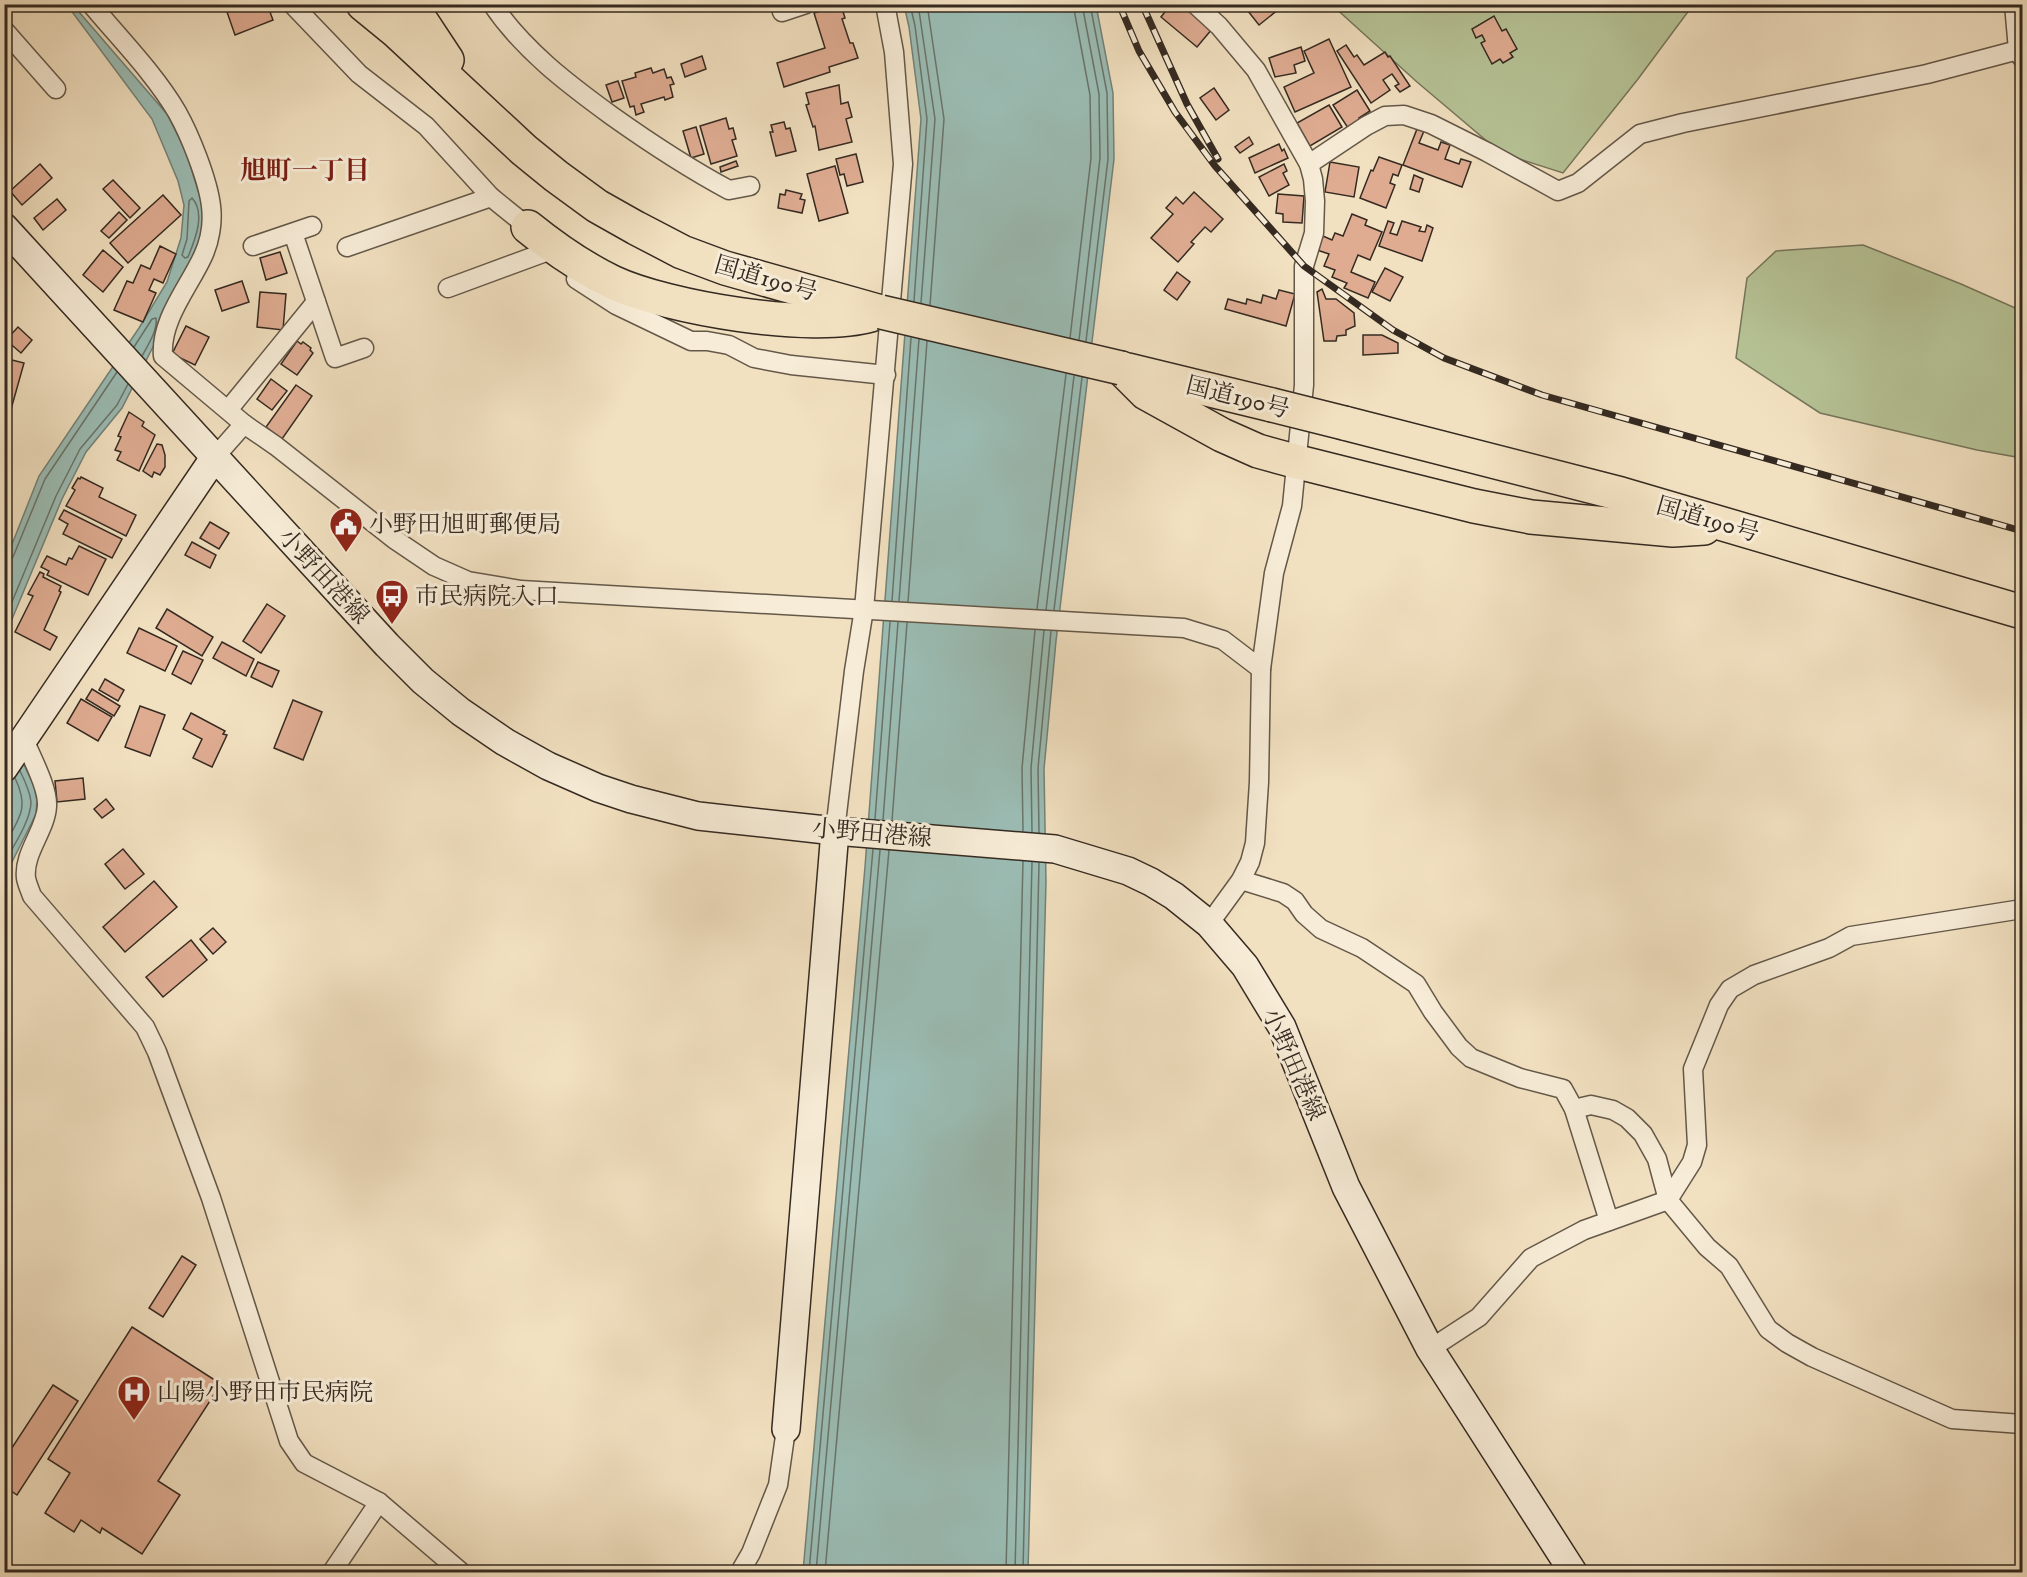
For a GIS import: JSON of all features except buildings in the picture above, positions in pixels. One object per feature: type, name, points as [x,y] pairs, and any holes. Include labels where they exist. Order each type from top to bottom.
[{"type":"highway","name":"国道190号","points":[[363,4],[403,18],[428,33],[487,115],[556,176],[589,200],[636,228],[682,252],[725,268],[881,312],[1272,405],[1621,494],[2022,612]]},
{"type":"highway","points":[[370,4],[403,18]]},
{"type":"highway","points":[[535,240],[554,248],[613,282],[681,304],[774,318],[818,320],[854,320],[881,312]]},
{"type":"highway","points":[[1121,368],[1146,393],[1222,435],[1258,451],[1298,462],[1474,506],[1531,517],[1673,530],[1734,526]]},
{"type":"main road","name":"小野田港線","points":[[4,227],[120,351],[214,458],[409,667],[461,711],[505,742],[548,766],[598,788],[698,816],[1055,849],[1128,871],[1151,882],[1174,896],[1209,924],[1245,966],[1282,1027],[1346,1187],[1430,1349],[1573,1572]]},
{"type":"main road","points":[[16,751],[214,458]]},
{"type":"main road","points":[[786,1429],[845,831]]},
{"type":"street","points":[[90,4],[154,80],[177,112],[192,145],[212,207],[211,230],[205,254],[175,308],[162,344],[163,356],[244,424],[276,446],[394,540],[434,566],[468,581],[521,590],[1184,628],[1223,640],[1261,669]]},
{"type":"street","points":[[291,4],[359,74],[426,126],[491,197],[568,274],[616,305],[691,341],[729,345],[754,358],[791,365],[886,375]]},
{"type":"street","points":[[492,4],[506,26],[540,60],[637,134],[685,166],[729,190],[750,186]]},
{"type":"street","points":[[782,12],[806,4]]},
{"type":"street","points":[[845,831],[872,610],[886,375],[903,164],[894,52],[885,4]]},
{"type":"street","points":[[1195,4],[1219,26],[1256,70],[1309,164],[1315,201],[1314,233],[1304,266],[1304,385],[1298,462],[1292,506],[1274,573],[1261,669],[1259,782],[1255,843],[1250,862],[1241,880],[1209,924]]},
{"type":"street","points":[[1309,164],[1385,116],[1404,115],[1431,124],[1468,142],[1558,190],[1578,183],[1640,134],[1683,123],[2020,54],[2014,4]]},
{"type":"street","points":[[7,38],[56,88]]},
{"type":"street","points":[[347,247],[491,197]]},
{"type":"street","points":[[253,246],[312,226]]},
{"type":"street","points":[[293,233],[335,358],[364,348]]},
{"type":"street","points":[[448,288],[535,240]]},
{"type":"street","points":[[228,410],[316,302]]},
{"type":"street","points":[[214,458],[244,424]]},
{"type":"street","points":[[16,751],[43,786],[47,804],[44,820],[28,859],[26,877],[32,896],[145,1027],[157,1052],[211,1198],[289,1441],[304,1463],[379,1502],[461,1572]]},
{"type":"street","points":[[1241,880],[1283,893],[1295,901],[1304,914],[1321,929],[1362,948],[1416,984],[1459,1047],[1471,1058],[1520,1078],[1563,1089],[1574,1109],[1609,1221]]},
{"type":"street","points":[[1430,1349],[1479,1317],[1531,1258],[1584,1230],[1668,1200],[1692,1162],[1697,1145],[1693,1069],[1719,1005],[1730,989],[1754,975],[1829,948],[1851,936],[2022,909]]},
{"type":"street","points":[[1574,1109],[1591,1105],[1613,1110],[1627,1118],[1643,1134],[1657,1159],[1668,1200],[1707,1247],[1729,1266],[1768,1329],[1787,1343],[1822,1362],[1952,1419],[2022,1424]]},
{"type":"street","points":[[740,1572],[751,1553],[778,1485],[786,1429]]},
{"type":"street","points":[[332,1572],[379,1502]]},
{"type":"green space","points":[[1332,5],[1693,5],[1563,173],[1501,153],[1417,82]]},
{"type":"green space","points":[[1863,245],[2022,311],[2022,458],[1977,450],[1820,413],[1736,358],[1747,278],[1776,251]]},
{"type":"water","points":[[67,5],[73,5],[167,114],[186,152],[205,213],[202,240],[156,341],[122,408],[86,452],[62,499],[5,636],[5,562],[39,476],[139,328],[167,282],[181,238],[184,205],[178,181],[152,119]]},
{"type":"water","points":[[904,5],[1096,5],[1113,93],[1114,159],[1056,641],[1044,769],[1046,882],[1028,1572],[803,1572],[865,867],[921,119]]},
{"type":"water","points":[[4,722],[34,786],[37,800],[36,814],[5,876]]},
{"type":"railway","points":[[1119,4],[1139,51],[1175,112],[1215,166],[1304,266],[1393,330],[1444,358],[1542,395],[2022,531]]},
{"type":"railway","points":[[1142,4],[1187,104],[1218,159]]},
{"type":"place","name":"小野田旭町郵便局","points":[[346,553]]},
{"type":"place","name":"市民病院入口","points":[[392,625]]},
{"type":"place","name":"山陽小野田市民病院","points":[[134,1421]]},
{"type":"district","name":"旭町一丁目","points":[[305,170]]}]
